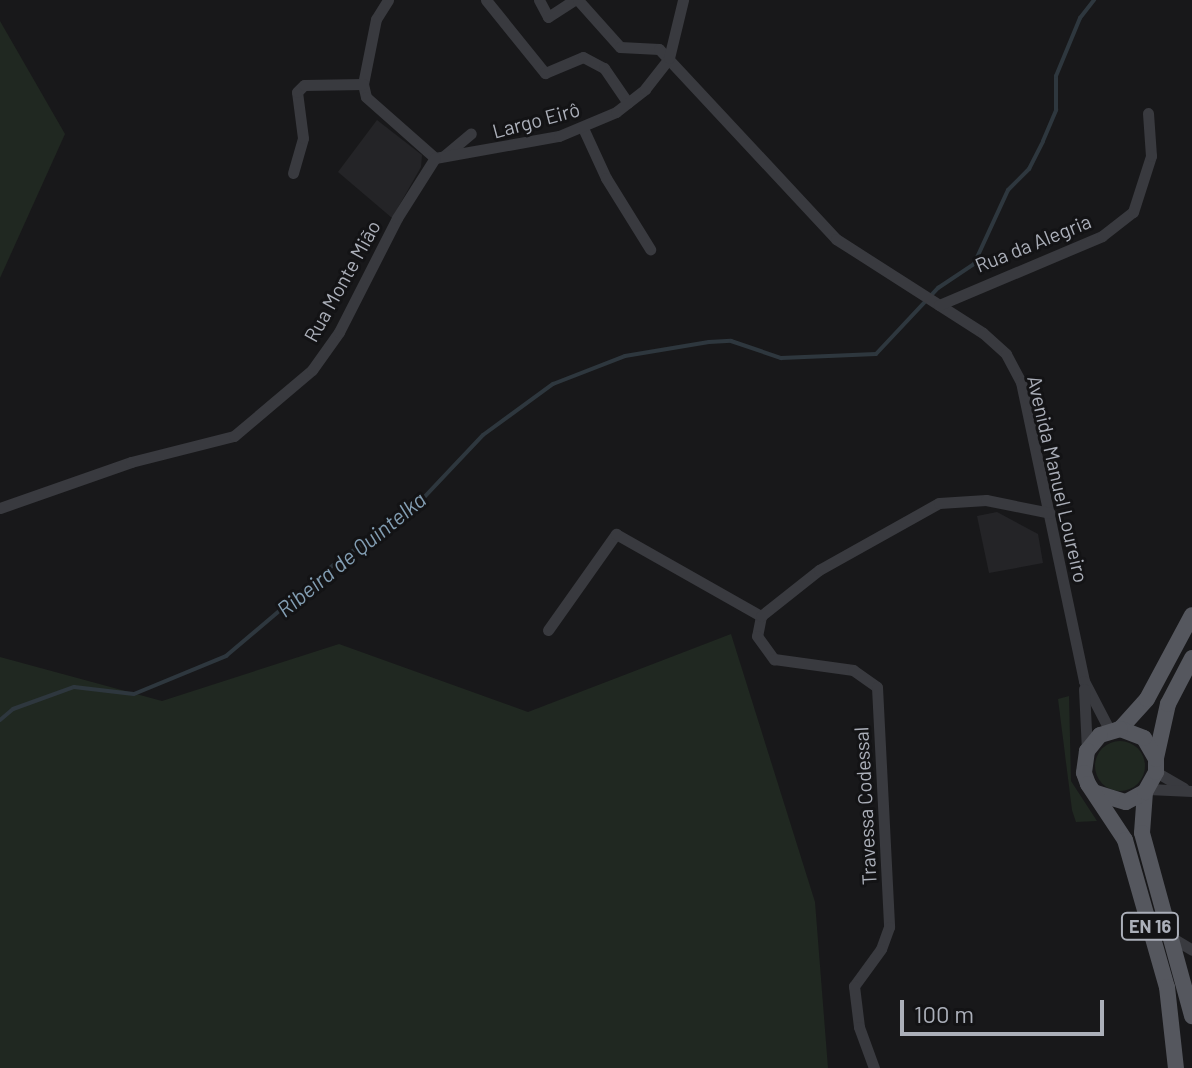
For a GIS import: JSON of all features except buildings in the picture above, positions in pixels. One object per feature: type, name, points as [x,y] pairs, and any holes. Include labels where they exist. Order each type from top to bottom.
[{"type":"main road","points":[[1087,751],[1115,730],[1147,699],[1192,615]]},
{"type":"main road","name":"EN 16","points":[[1192,658],[1168,704],[1156,766],[1147,791],[1142,833],[1189,982],[1192,1016]]},
{"type":"main road","points":[[1115,730],[1144,738],[1156,766]]},
{"type":"main road","name":"EN 16","points":[[1087,751],[1084,773],[1125,840],[1167,987],[1176,1068]]},
{"type":"main road","points":[[1096,793],[1126,802],[1147,791]]},
{"type":"street","points":[[388,0],[376,19],[363,84],[378,113],[439,158]]},
{"type":"street","points":[[486,0],[545,73],[583,57],[604,68],[628,103]]},
{"type":"street","points":[[539,0],[548,17],[576,0],[620,47],[630,52],[649,45],[669,58],[683,0]]},
{"type":"street","name":"Largo Eirô","points":[[439,158],[484,153],[583,128],[628,103],[669,58]]},
{"type":"street","name":"Avenida Manuel Loureiro","points":[[669,58],[836,239],[939,305],[1006,354],[1021,382],[1050,513],[1084,681],[1087,751]]},
{"type":"street","points":[[293,173],[303,138],[297,92],[304,85],[363,84]]},
{"type":"street","name":"Rua da Alegria","points":[[939,305],[1102,236],[1133,212],[1151,156],[1148,113]]},
{"type":"street","points":[[583,128],[606,178],[650,249]]},
{"type":"street","name":"Rua Monte Mião","points":[[0,508],[131,462],[234,436],[312,370],[339,332],[397,218],[439,158],[471,133]]},
{"type":"street","points":[[548,630],[616,534],[761,616],[819,570],[939,503],[986,500],[1050,513]]},
{"type":"street","name":"Travessa Codessal","points":[[761,616],[757,636],[774,659],[853,670],[877,687],[889,927],[881,949],[854,986],[859,1027],[874,1068]]},
{"type":"street","name":"Avenida Manuel Loureiro","points":[[1084,681],[1115,730]]},
{"type":"street","points":[[1156,766],[1192,791]]},
{"type":"street","points":[[1147,791],[1192,791]]},
{"type":"street","points":[[1174,939],[1192,950]]},
{"type":"shaded area","points":[[0,21],[65,134],[0,278]]},
{"type":"shaded area","points":[[377,120],[422,155],[421,167],[392,218],[338,172]]},
{"type":"shaded area","points":[[997,512],[1038,534],[1043,563],[989,573],[977,516]]},
{"type":"shaded area","points":[[731,634],[815,902],[828,1068],[0,1068],[0,657],[162,701],[339,644],[528,712]]},
{"type":"shaded area","points":[[1069,696],[1071,781],[1097,821],[1076,822],[1072,810],[1058,699]]},
{"type":"shaded area","points":[[1120,741],[1137,749],[1145,766],[1137,783],[1120,791],[1103,783],[1095,766],[1103,749]]},
{"type":"waterway","name":"Ribeira de Quintelka","points":[[0,720],[13,709],[74,687],[134,694],[226,656],[337,562],[413,509],[483,435],[553,384],[625,356],[709,342],[731,341],[781,358],[876,354],[938,288],[974,264],[1008,190],[1029,169],[1043,141],[1056,110],[1056,76],[1080,18],[1094,0]]}]
